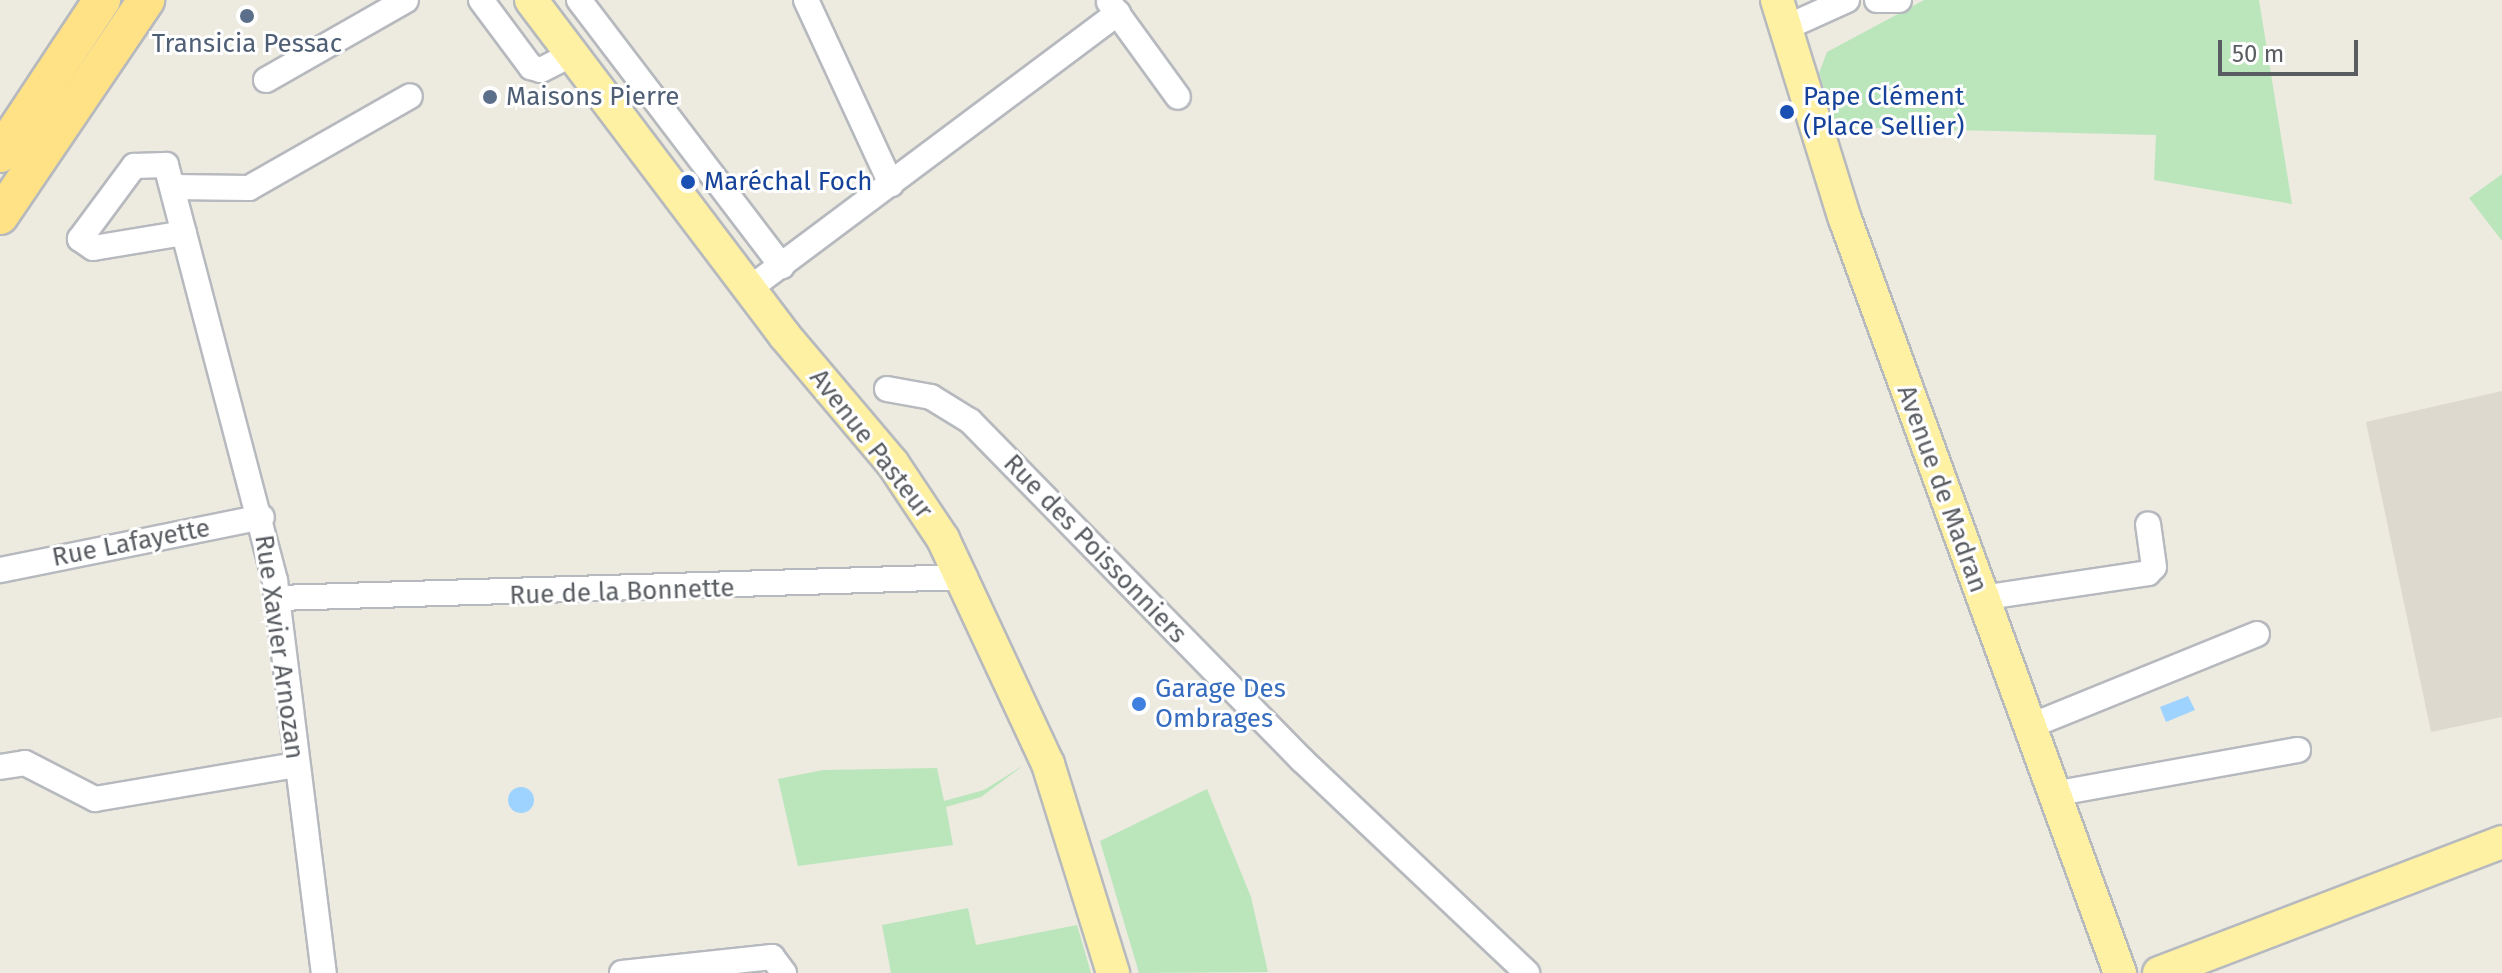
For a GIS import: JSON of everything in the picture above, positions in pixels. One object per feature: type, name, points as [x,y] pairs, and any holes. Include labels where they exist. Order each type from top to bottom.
[{"type":"highway","points":[[0,154],[102,0]]},
{"type":"highway","points":[[0,216],[146,0]]},
{"type":"main road","name":"Avenue Pasteur","points":[[531,0],[749,289],[893,464],[965,577],[1048,764],[1113,973]]},
{"type":"main road","name":"Avenue de Madran","points":[[1781,14],[1845,219],[2120,973]]},
{"type":"main road","points":[[2159,973],[2502,842]]},
{"type":"street","points":[[266,80],[406,0]]},
{"type":"street","points":[[481,0],[531,67],[541,70],[571,55]]},
{"type":"street","points":[[579,0],[782,266]]},
{"type":"street","points":[[806,0],[891,184]]},
{"type":"street","points":[[1781,14],[1847,0]]},
{"type":"street","points":[[1877,0],[1899,0]]},
{"type":"street","points":[[749,289],[891,184],[1113,7],[1178,97]]},
{"type":"street","points":[[184,233],[93,248],[80,239],[134,166],[166,165],[173,187],[249,188],[410,96]]},
{"type":"street","name":"Rue Xavier Arnozan","points":[[173,187],[262,517],[278,598],[295,765],[324,973]]},
{"type":"street","name":"Rue des Poissonniers","points":[[887,389],[931,397],[970,421],[1302,760],[1527,973]]},
{"type":"street","name":"Rue Lafayette","points":[[0,570],[262,517]]},
{"type":"street","points":[[1981,598],[2148,573],[2154,567],[2148,524]]},
{"type":"street","name":"Rue de la Bonnette","points":[[278,598],[965,577]]},
{"type":"street","points":[[2028,727],[2257,634]]},
{"type":"street","points":[[2053,794],[2298,750]]},
{"type":"street","points":[[0,767],[25,763],[95,799],[295,765]]},
{"type":"street","points":[[622,973],[772,957],[784,973]]},
{"type":"shaded area","points":[[2502,391],[2502,717],[2431,732],[2366,422]]},
{"type":"green space","points":[[1924,0],[2259,0],[2292,204],[2154,180],[2156,135],[1836,127],[1819,73],[1827,52]]},
{"type":"green space","points":[[2502,174],[2502,241],[2469,198]]},
{"type":"green space","points":[[1024,765],[981,797],[946,807],[953,845],[798,866],[778,779],[823,770],[937,768],[944,801],[984,790]]},
{"type":"green space","points":[[1207,789],[1251,897],[1268,972],[1139,973],[1100,841]]},
{"type":"green space","points":[[968,908],[976,945],[1077,925],[1091,973],[891,973],[882,925]]},
{"type":"water","points":[[2188,696],[2195,710],[2166,722],[2160,707]]},
{"type":"water","points":[[521,787],[530,791],[534,800],[530,809],[521,813],[512,809],[508,800],[512,791]]},
{"type":"place","name":"Transicia Pessac","points":[[247,16]]},
{"type":"place","name":"Maisons Pierre","points":[[490,97]]},
{"type":"place","name":"Pape Clément (Place Sellier)","points":[[1787,112]]},
{"type":"place","name":"Maréchal Foch","points":[[688,182]]},
{"type":"place","name":"Garage Des Ombrages","points":[[1139,704]]}]
